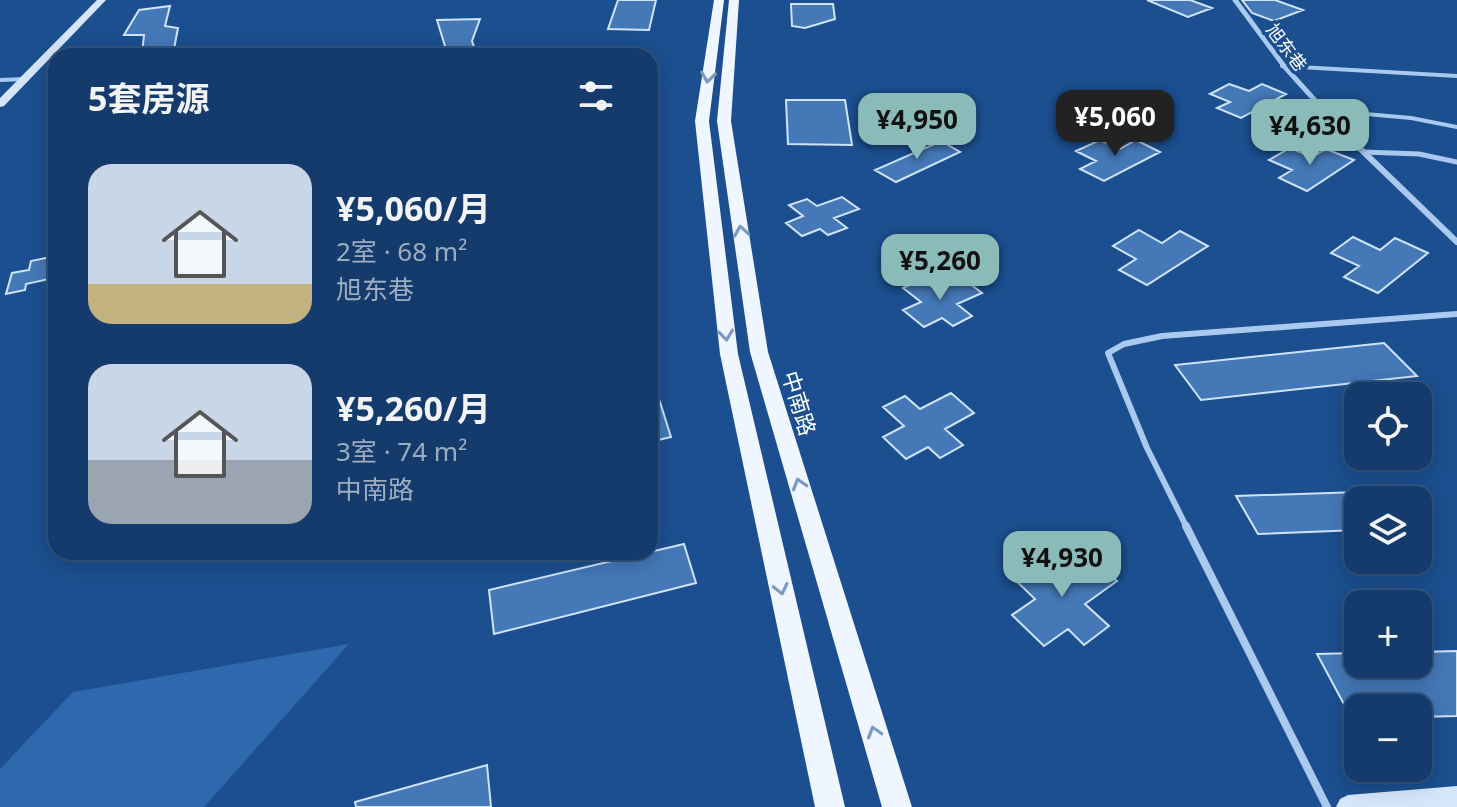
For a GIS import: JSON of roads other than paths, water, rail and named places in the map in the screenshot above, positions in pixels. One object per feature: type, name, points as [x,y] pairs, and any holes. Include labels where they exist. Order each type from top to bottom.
[{"type":"main road","points":[[719,0],[702,121],[729,354],[830,807]]},
{"type":"main road","name":"中南路","points":[[734,0],[724,121],[759,352],[897,807]]},
{"type":"street","points":[[55,48],[102,0]]},
{"type":"street","name":"旭东巷","points":[[1235,0],[1282,66],[1320,110],[1457,242]]},
{"type":"street","points":[[0,104],[48,55]]},
{"type":"street","points":[[1348,807],[1457,798]]},
{"type":"lane","points":[[1282,66],[1457,76]]},
{"type":"lane","points":[[0,80],[25,79]]},
{"type":"lane","points":[[1320,110],[1411,118],[1457,127]]},
{"type":"lane","points":[[1360,151],[1419,154],[1457,162]]},
{"type":"lane","points":[[1327,807],[1147,448],[1108,353],[1124,344],[1162,336],[1457,314]]}]
